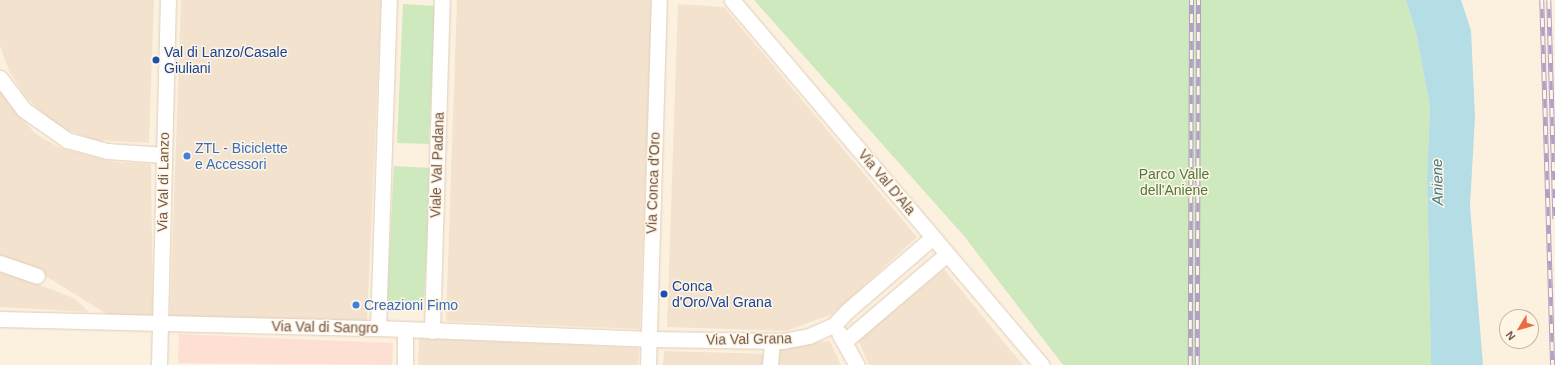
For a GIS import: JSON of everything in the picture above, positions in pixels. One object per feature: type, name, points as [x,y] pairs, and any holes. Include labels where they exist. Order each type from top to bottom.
[{"type":"street","name":"Via Val di Lanzo","points":[[159,365],[168,0]]},
{"type":"street","points":[[378,328],[389,0]]},
{"type":"street","name":"Viale Val Padana","points":[[432,331],[442,0]]},
{"type":"street","name":"Via Conca d'Oro","points":[[648,365],[659,0]]},
{"type":"street","name":"Via Val D'Ala","points":[[732,0],[1042,365]]},
{"type":"street","points":[[0,78],[23,109],[67,140],[107,151],[164,155]]},
{"type":"street","name":"Via Val Grana","points":[[649,339],[772,341],[810,336],[834,325],[847,311],[933,237]]},
{"type":"street","points":[[845,341],[947,254]]},
{"type":"street","points":[[0,263],[37,276]]},
{"type":"street","name":"Via Val di Sangro","points":[[0,319],[378,328],[649,339]]},
{"type":"street","points":[[834,325],[845,341],[857,365]]},
{"type":"street","points":[[405,329],[405,365]]},
{"type":"street","points":[[770,365],[772,341]]},
{"type":"shaded area","points":[[0,0],[154,0],[149,143],[94,140],[55,125],[25,96],[9,71],[0,46]]},
{"type":"shaded area","points":[[181,0],[381,0],[367,323],[170,316]]},
{"type":"shaded area","points":[[457,0],[652,0],[640,329],[446,321]]},
{"type":"shaded area","points":[[678,4],[724,7],[917,237],[833,314],[786,331],[667,327]]},
{"type":"shaded area","points":[[0,90],[10,106],[35,133],[60,148],[113,162],[151,164],[153,318],[110,316],[31,267],[0,257]]},
{"type":"shaded area","points":[[944,269],[1023,365],[869,365],[858,340]]},
{"type":"shaded area","points":[[0,270],[74,298],[89,312],[0,307]]},
{"type":"shaded area","points":[[179,334],[393,343],[392,365],[178,363]]},
{"type":"shaded area","points":[[419,338],[639,348],[638,365],[418,365]]},
{"type":"shaded area","points":[[830,341],[841,365],[663,365],[664,351],[777,354],[777,346]]},
{"type":"green space","name":"Parco Valle dell'Aniene","points":[[754,0],[1406,0],[1416,33],[1430,107],[1427,175],[1431,365],[1063,365],[964,236]]},
{"type":"green space","points":[[403,4],[435,6],[429,144],[397,143]]},
{"type":"green space","points":[[394,166],[431,168],[424,304],[387,301]]},
{"type":"water","name":"Aniene","points":[[1406,0],[1461,0],[1471,30],[1475,117],[1470,206],[1483,365],[1431,365],[1427,175],[1430,107],[1416,33]]},
{"type":"railway","points":[[1190,365],[1191,0]]},
{"type":"railway","points":[[1197,365],[1198,0]]},
{"type":"railway","points":[[1542,0],[1553,365]]},
{"type":"railway","points":[[1549,0],[1555,219]]},
{"type":"place","name":"Val di Lanzo/Casale Giuliani","points":[[156,60]]},
{"type":"place","name":"ZTL - Biciclette e Accessori","points":[[187,156]]},
{"type":"place","name":"Conca d'Oro/Val Grana","points":[[664,294]]},
{"type":"place","name":"Creazioni Fimo","points":[[356,305]]}]
